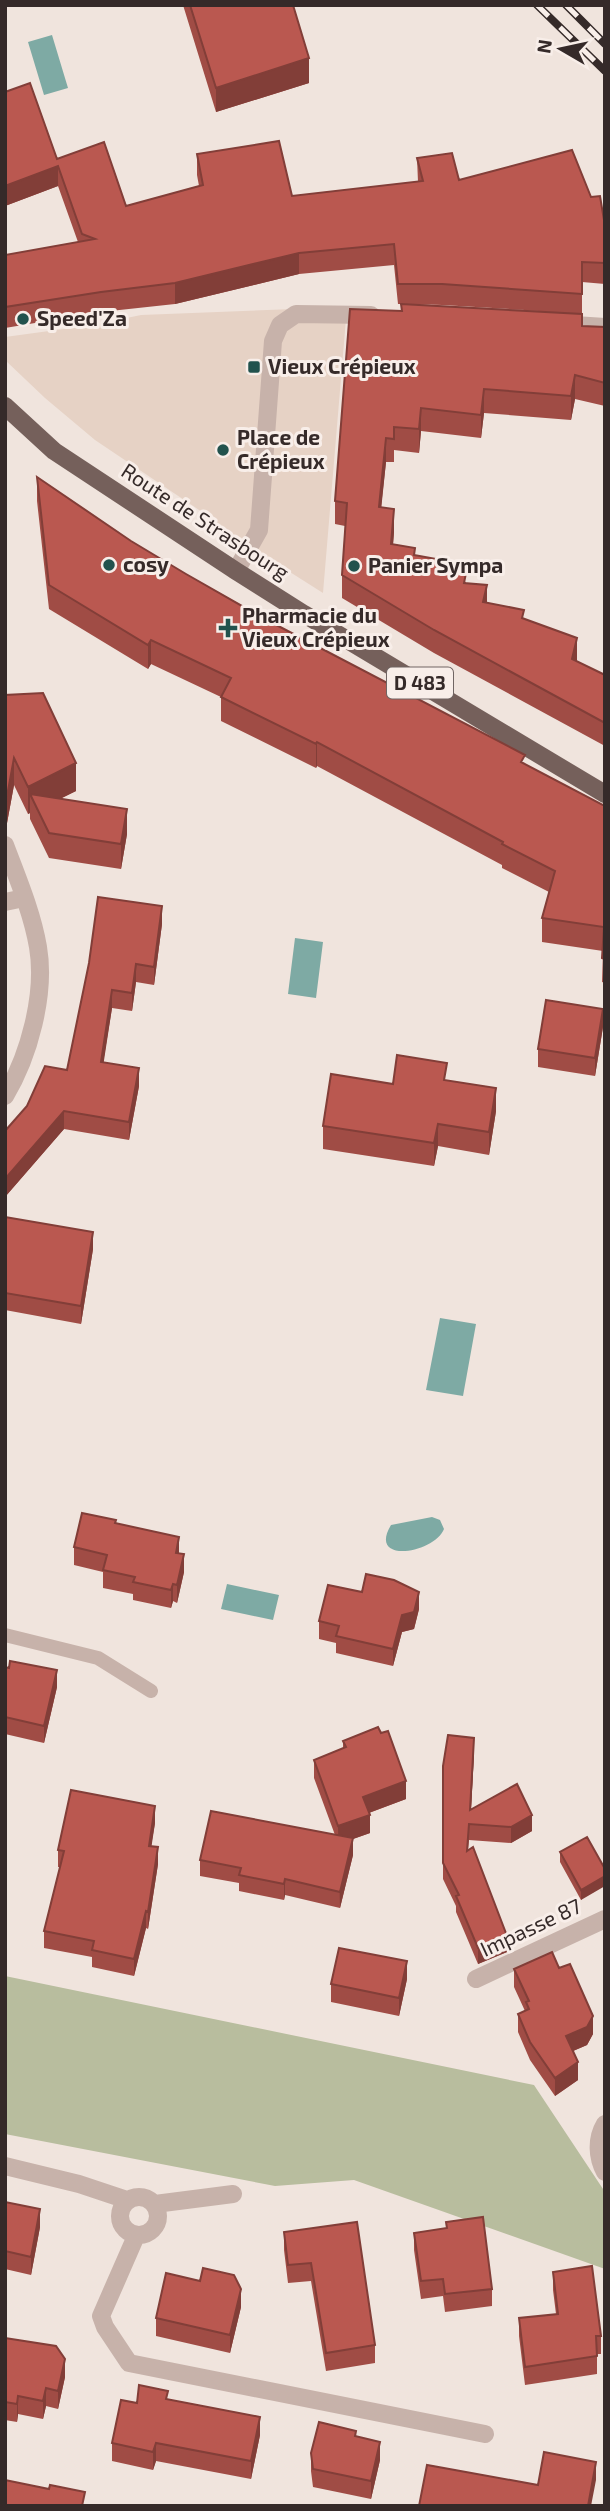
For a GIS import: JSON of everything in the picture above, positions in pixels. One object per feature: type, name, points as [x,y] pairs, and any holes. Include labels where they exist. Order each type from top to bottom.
[{"type":"main road","name":"Route de Strasbourg","points":[[5,406],[54,451],[236,571],[605,794]]},
{"type":"street","points":[[236,571],[259,530],[273,341],[280,325],[296,314],[388,315]]},
{"type":"street","points":[[537,322],[605,327]]},
{"type":"street","points":[[5,845],[38,947],[39,990],[31,1035],[13,1083],[5,1096]]},
{"type":"street","points":[[5,902],[24,898]]},
{"type":"street","name":"Impasse 87","points":[[476,1979],[605,1919]]},
{"type":"street","points":[[605,2124],[598,2136],[601,2165],[605,2172]]},
{"type":"street","points":[[5,2166],[79,2184],[127,2200],[143,2196],[155,2204],[233,2194]]},
{"type":"street","points":[[127,2200],[120,2213],[123,2228],[136,2236],[152,2232],[159,2219],[155,2204]]},
{"type":"street","points":[[136,2236],[102,2316],[105,2326],[129,2362],[485,2434]]},
{"type":"lane","points":[[5,1635],[98,1658],[151,1691]]},
{"type":"green space","points":[[5,1976],[534,2085],[605,2192],[605,2269],[354,2180],[275,2186],[5,2134]]},
{"type":"shaded area","name":"Place de Crépieux","points":[[347,307],[323,593],[227,532],[211,518],[95,440],[5,360],[5,337],[93,325],[141,315]]},
{"type":"water","points":[[52,35],[68,88],[44,95],[28,42]]},
{"type":"water","points":[[295,938],[323,942],[316,998],[288,994]]},
{"type":"water","points":[[440,1318],[476,1324],[463,1396],[426,1390]]},
{"type":"water","points":[[432,1517],[440,1520],[444,1529],[429,1544],[405,1551],[388,1546],[386,1538],[391,1525]]},
{"type":"water","points":[[227,1584],[279,1595],[273,1620],[221,1609]]},
{"type":"building","points":[[190,5],[293,5],[309,58],[216,88]]},
{"type":"building","points":[[30,83],[57,159],[104,142],[126,206],[203,185],[197,154],[279,141],[292,196],[423,181],[417,158],[452,153],[459,180],[572,150],[591,197],[600,196],[605,226],[605,263],[582,262],[582,294],[442,284],[398,284],[394,244],[299,253],[175,283],[5,307],[5,255],[95,239],[82,234],[58,166],[5,186],[5,92]]},
{"type":"building","points":[[401,304],[582,314],[582,326],[605,327],[605,383],[575,375],[571,396],[484,389],[481,415],[421,408],[419,429],[394,427],[394,439],[386,438],[379,507],[394,509],[391,544],[415,548],[414,555],[453,562],[453,566],[467,568],[464,583],[487,585],[483,602],[524,610],[522,618],[577,638],[572,659],[605,675],[605,723],[434,630],[342,575],[347,503],[335,501],[350,309],[402,311]]},
{"type":"building","points":[[37,477],[131,541],[186,574],[263,618],[525,755],[521,762],[605,806],[605,959],[602,958],[604,927],[542,918],[555,871],[317,742],[316,744],[221,697],[231,678],[151,640],[148,645],[49,585]]},
{"type":"building","points":[[43,693],[76,763],[28,787],[14,758],[5,807],[5,695]]},
{"type":"building","points":[[30,794],[127,809],[121,844],[49,833]]},
{"type":"building","points":[[98,897],[162,906],[154,967],[136,964],[132,993],[112,990],[101,1062],[139,1068],[129,1122],[64,1111],[5,1179],[5,1131],[27,1106],[45,1066],[67,1070],[89,963]]},
{"type":"building","points":[[546,1000],[603,1009],[595,1058],[538,1049]]},
{"type":"building","points":[[397,1055],[447,1063],[444,1080],[496,1088],[489,1132],[438,1124],[434,1143],[323,1126],[331,1074],[393,1084]]},
{"type":"building","points":[[5,1217],[93,1232],[81,1306],[5,1293]]},
{"type":"building","points":[[82,1513],[179,1537],[176,1553],[184,1554],[177,1585],[173,1584],[171,1590],[133,1582],[135,1577],[103,1570],[107,1555],[74,1547]]},
{"type":"building","points":[[366,1574],[394,1580],[419,1592],[414,1612],[402,1615],[393,1649],[336,1636],[339,1626],[319,1621],[328,1585],[362,1592]]},
{"type":"building","points":[[10,1661],[57,1670],[44,1726],[5,1717],[5,1667],[9,1668]]},
{"type":"building","points":[[378,1727],[381,1733],[388,1731],[406,1781],[363,1797],[370,1815],[338,1826],[314,1760],[346,1747],[343,1741]]},
{"type":"building","points":[[448,1735],[474,1738],[470,1810],[517,1784],[532,1815],[511,1827],[469,1824],[467,1851],[473,1847],[507,1936],[478,1948],[456,1896],[459,1895],[443,1863],[443,1766]]},
{"type":"building","points":[[71,1790],[155,1806],[149,1846],[158,1847],[148,1912],[146,1911],[134,1959],[92,1950],[94,1941],[44,1931],[64,1851],[58,1850]]},
{"type":"building","points":[[211,1811],[353,1838],[340,1892],[285,1879],[284,1884],[239,1875],[241,1868],[200,1860]]},
{"type":"building","points":[[587,1837],[605,1869],[605,1876],[581,1890],[560,1852]]},
{"type":"building","points":[[339,1948],[407,1961],[399,1998],[331,1984]]},
{"type":"building","points":[[552,1952],[559,1968],[570,1964],[593,2016],[587,2027],[566,2036],[578,2062],[555,2078],[530,2042],[518,2014],[529,2009],[526,2002],[529,2001],[514,1969]]},
{"type":"building","points":[[5,2202],[40,2209],[31,2257],[5,2251]]},
{"type":"building","points":[[483,2217],[492,2289],[445,2294],[443,2279],[421,2281],[414,2233],[447,2228],[446,2222]]},
{"type":"building","points":[[357,2222],[375,2345],[326,2353],[311,2263],[288,2265],[284,2232]]},
{"type":"building","points":[[592,2266],[601,2336],[596,2336],[597,2356],[525,2367],[519,2318],[558,2314],[553,2272]]},
{"type":"building","points":[[203,2268],[234,2275],[241,2289],[230,2335],[156,2318],[166,2273],[200,2281]]},
{"type":"building","points":[[5,2338],[56,2346],[65,2359],[58,2391],[46,2388],[43,2401],[18,2396],[17,2404],[5,2402]]},
{"type":"building","points":[[139,2385],[168,2391],[166,2399],[260,2417],[251,2461],[156,2443],[153,2452],[112,2443],[121,2400],[137,2403]]},
{"type":"building","points":[[319,2422],[356,2431],[355,2436],[380,2442],[371,2481],[313,2469],[311,2453]]},
{"type":"building","points":[[544,2452],[596,2462],[588,2506],[419,2506],[427,2465],[538,2485]]},
{"type":"building","points":[[5,2480],[49,2489],[50,2485],[85,2492],[82,2506],[5,2506]]},
{"type":"railway","points":[[537,5],[605,71]]},
{"type":"railway","points":[[566,5],[605,44]]},
{"type":"place","name":"Speed'Za","points":[[23,319]]},
{"type":"place","name":"Vieux Crépieux","points":[[254,367]]},
{"type":"place","name":"Place de Crépieux","points":[[223,450]]},
{"type":"place","name":"cosy","points":[[109,565]]},
{"type":"place","name":"Panier Sympa","points":[[354,566]]},
{"type":"place","name":"Pharmacie du Vieux Crépieux","points":[[228,628]]}]
